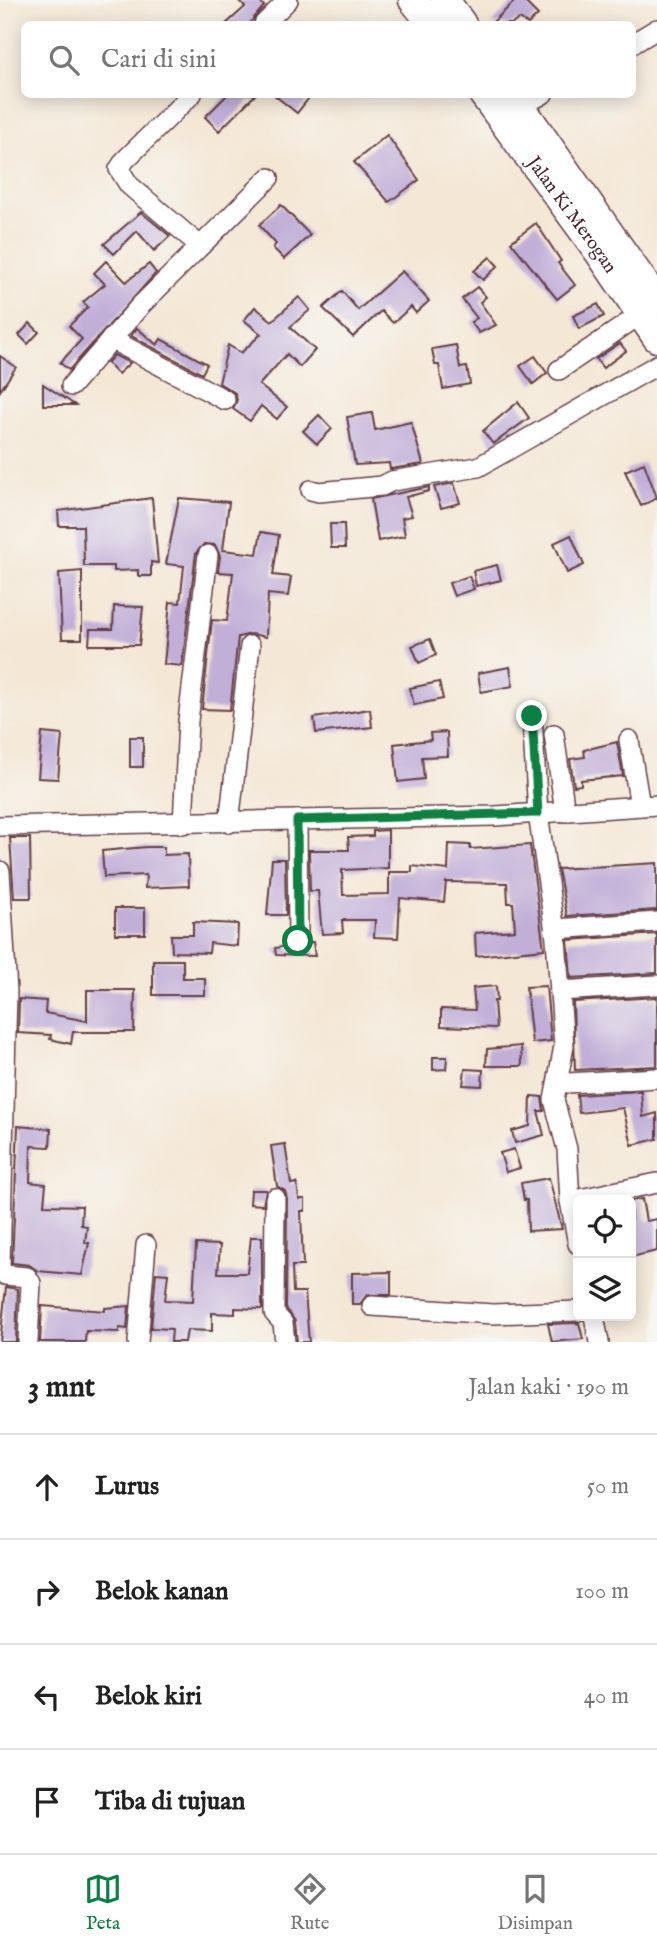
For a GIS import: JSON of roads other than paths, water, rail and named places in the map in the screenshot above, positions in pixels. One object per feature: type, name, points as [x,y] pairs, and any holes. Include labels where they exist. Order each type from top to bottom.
[{"type":"highway","points":[[413,0],[450,18]]},
{"type":"highway","name":"Jalan Ki Merogan","points":[[486,98],[649,307]]},
{"type":"highway","name":"Jalan Ki Merogan","points":[[525,98],[649,307],[657,338]]},
{"type":"street","points":[[267,21],[288,0]]},
{"type":"street","points":[[636,42],[657,29]]},
{"type":"street","points":[[188,98],[119,169],[143,197],[160,208],[200,246]]},
{"type":"street","points":[[71,386],[111,338],[269,178]]},
{"type":"street","points":[[559,370],[649,307]]},
{"type":"street","points":[[111,338],[225,400]]},
{"type":"street","points":[[311,489],[319,492],[382,486],[392,481],[478,467],[657,365]]},
{"type":"street","points":[[183,824],[188,721],[208,555]]},
{"type":"street","points":[[229,823],[250,646]]},
{"type":"street","points":[[532,716],[538,813],[555,929],[564,1046],[554,1100],[567,1149],[573,1216]]},
{"type":"street","points":[[554,734],[565,812]]},
{"type":"street","points":[[0,826],[229,823],[565,812],[649,805],[629,740]]},
{"type":"street","points":[[293,820],[298,941]]},
{"type":"street","points":[[0,871],[7,992],[0,1268],[5,1275],[27,1277],[31,1283],[28,1342]]},
{"type":"street","points":[[555,929],[657,922]]},
{"type":"street","points":[[560,990],[657,985]]},
{"type":"street","points":[[566,1083],[657,1078]]},
{"type":"street","points":[[570,1200],[657,1183]]},
{"type":"street","points":[[275,1198],[274,1313],[283,1323],[285,1342]]},
{"type":"street","points":[[138,1342],[146,1245]]},
{"type":"street","points":[[372,1306],[493,1314],[573,1311]]},
{"type":"street","points":[[595,1321],[599,1342]]}]
